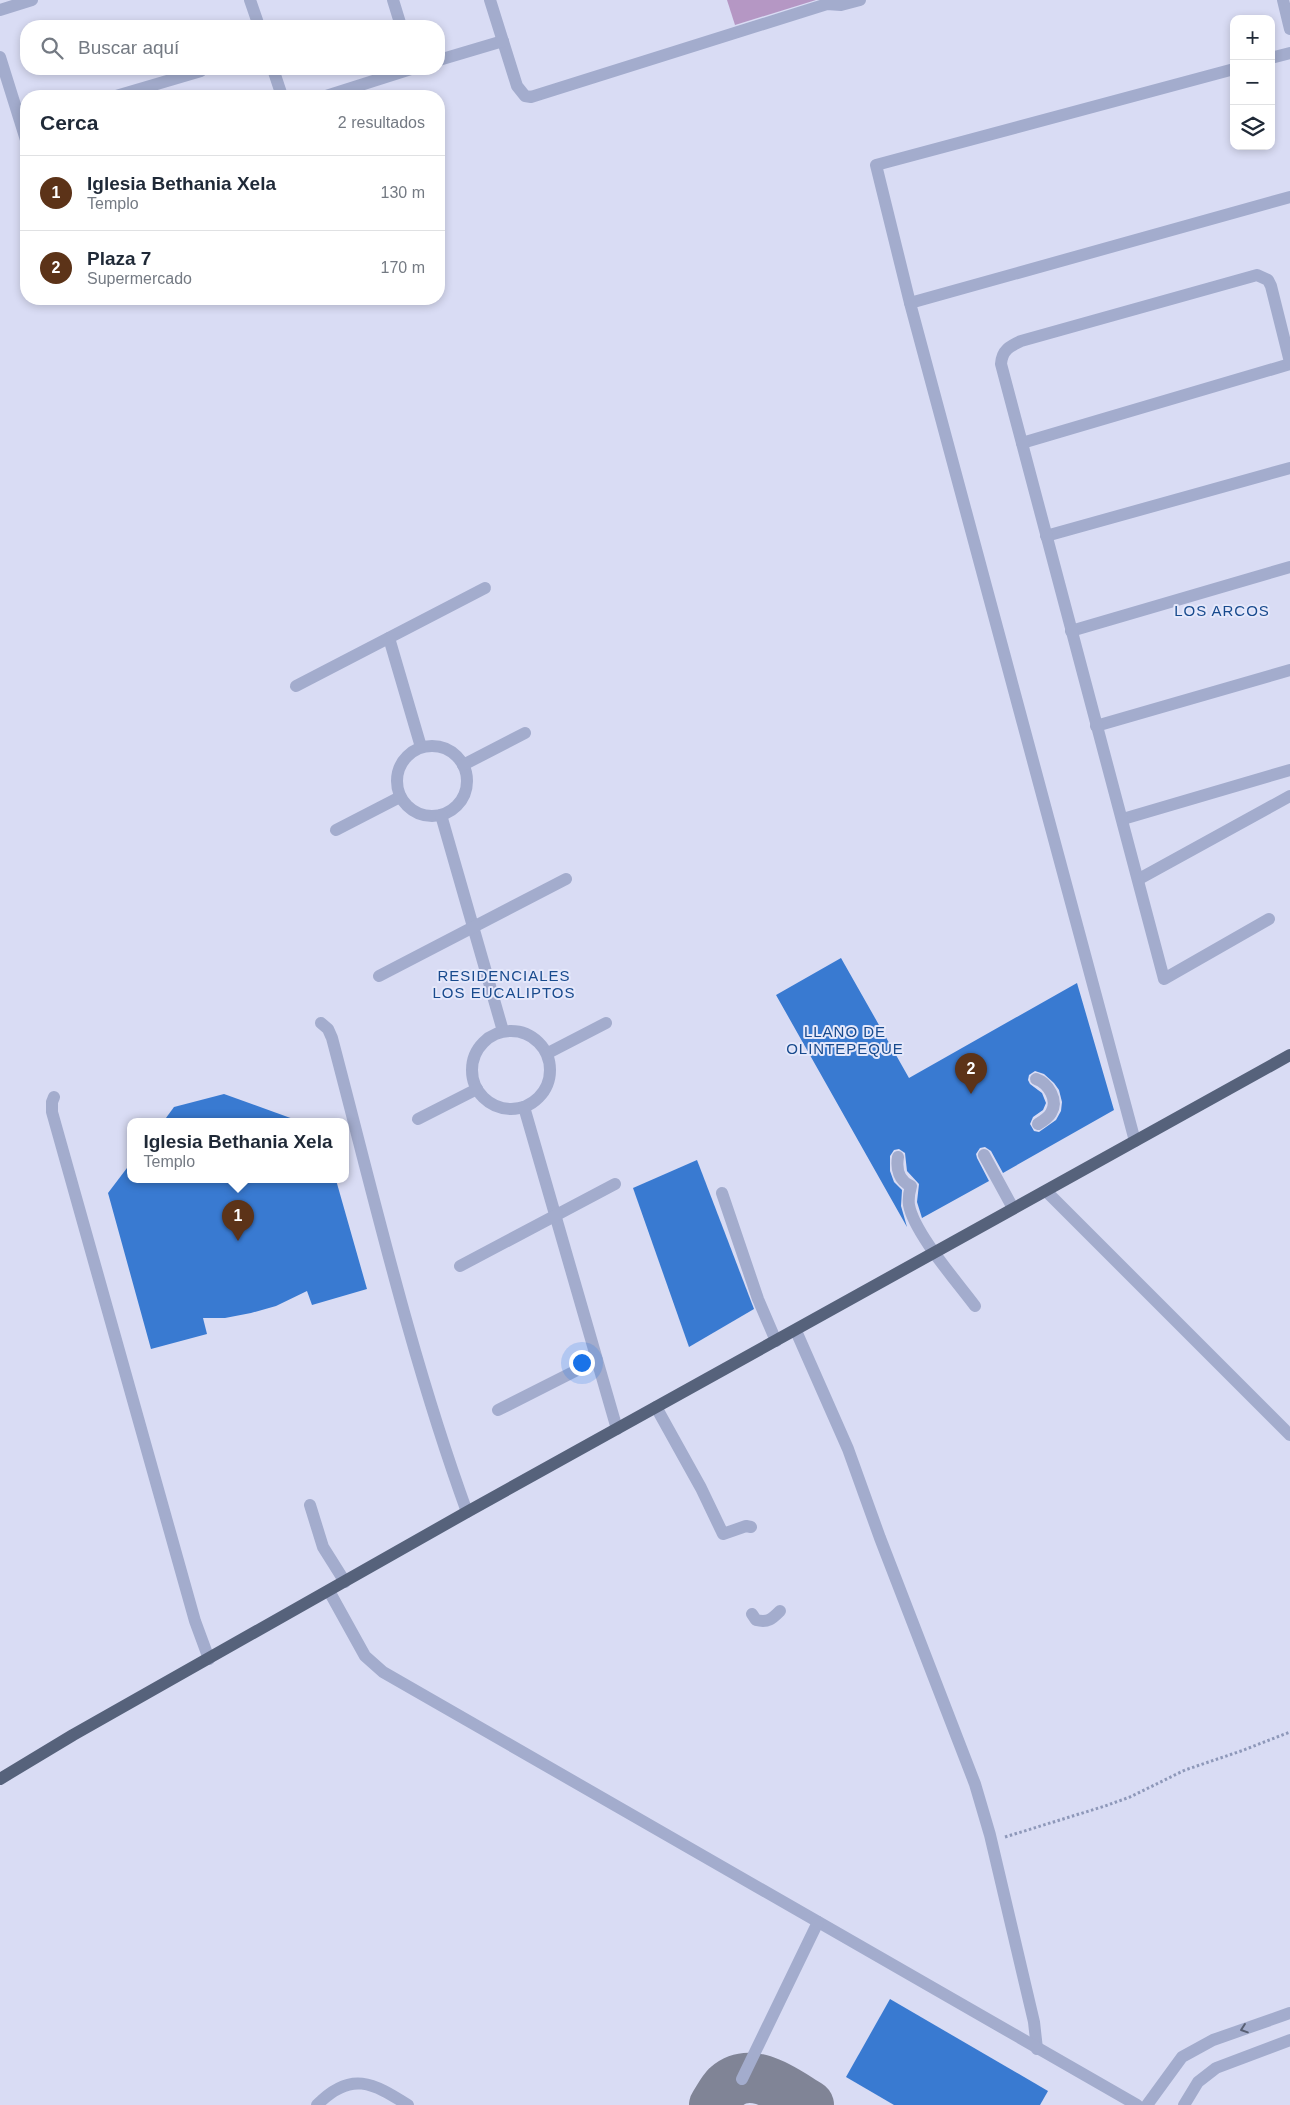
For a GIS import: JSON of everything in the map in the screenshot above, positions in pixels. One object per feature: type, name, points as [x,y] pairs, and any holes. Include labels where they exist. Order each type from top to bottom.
[{"type":"main road","points":[[0,1779],[73,1735],[467,1512],[1290,1055]]},
{"type":"street","points":[[0,10],[32,0]]},
{"type":"street","points":[[250,0],[256,20]]},
{"type":"street","points":[[392,0],[399,20]]},
{"type":"street","points":[[490,0],[517,86],[525,96],[531,97],[826,2],[841,5],[860,0]]},
{"type":"street","points":[[1283,0],[1290,28]]},
{"type":"street","points":[[445,58],[503,41]]},
{"type":"street","points":[[1275,57],[1290,53]]},
{"type":"street","points":[[0,58],[3,74],[20,114]]},
{"type":"street","points":[[1135,1141],[910,303],[876,165],[1230,70]]},
{"type":"street","points":[[136,90],[187,75]]},
{"type":"street","points":[[275,75],[280,90]]},
{"type":"street","points":[[345,90],[392,75]]},
{"type":"street","points":[[910,303],[1290,197]]},
{"type":"street","points":[[1022,443],[1290,363],[1268,280],[1258,275],[1021,342],[1009,347],[1004,352],[1002,364],[1022,443],[1046,536],[1096,726],[1123,819],[1164,979],[1269,919]]},
{"type":"street","points":[[1046,536],[1290,468]]},
{"type":"street","points":[[1071,631],[1290,567]]},
{"type":"street","points":[[296,686],[485,588]]},
{"type":"street","points":[[389,638],[421,747]]},
{"type":"street","points":[[1096,726],[1290,670]]},
{"type":"street","points":[[463,765],[525,733]]},
{"type":"street","points":[[421,747],[442,747],[451,751],[463,765],[467,777],[463,797],[454,809],[441,816],[429,817],[418,814],[408,807],[400,797],[396,778],[399,768],[404,759],[421,747]]},
{"type":"street","points":[[1123,819],[1290,770]]},
{"type":"street","points":[[1139,879],[1290,796]]},
{"type":"street","points":[[336,830],[400,797]]},
{"type":"street","points":[[441,816],[502,1031]]},
{"type":"street","points":[[378,976],[566,879]]},
{"type":"street","points":[[321,1023],[328,1029],[332,1038],[412,1336],[449,1463],[467,1512]]},
{"type":"street","points":[[548,1053],[606,1024]]},
{"type":"street","points":[[502,1031],[523,1032],[533,1036],[548,1053],[551,1066],[550,1080],[544,1092],[534,1102],[524,1107],[509,1109],[497,1106],[486,1100],[477,1089],[473,1078],[472,1066],[475,1055],[481,1045],[490,1036],[502,1031]]},
{"type":"street","points":[[1036,1079],[1042,1081],[1047,1086],[1054,1100],[1051,1113],[1038,1124]]},
{"type":"street","points":[[418,1119],[477,1089]]},
{"type":"street","points":[[54,1097],[52,1112],[195,1621],[209,1659]]},
{"type":"street","points":[[524,1107],[617,1429]]},
{"type":"street","points":[[984,1155],[1013,1208]]},
{"type":"street","points":[[898,1157],[897,1164],[902,1179],[911,1186],[908,1196],[910,1207],[934,1252],[975,1306]]},
{"type":"street","points":[[460,1266],[615,1184]]},
{"type":"street","points":[[1046,1190],[1290,1435]]},
{"type":"street","points":[[722,1193],[758,1299],[776,1341]]},
{"type":"street","points":[[796,1331],[862,1484],[880,1538],[976,1784],[1034,2022],[1037,2049]]},
{"type":"street","points":[[498,1410],[597,1360]]},
{"type":"street","points":[[656,1407],[701,1488],[723,1534],[744,1527],[751,1527]]},
{"type":"street","points":[[310,1505],[323,1547],[345,1582]]},
{"type":"street","points":[[329,1591],[361,1651],[383,1672],[1137,2105]]},
{"type":"street","points":[[752,1614],[756,1620],[764,1622],[772,1619],[780,1611]]},
{"type":"street","points":[[742,2079],[818,1922]]},
{"type":"street","points":[[1147,2105],[1182,2057],[1213,2040],[1290,2013]]},
{"type":"street","points":[[1184,2105],[1198,2082],[1216,2068],[1290,2040]]},
{"type":"street","points":[[317,2105],[336,2090],[364,2082],[380,2087],[408,2105]]},
{"type":"path","points":[[991,1841],[1130,1797],[1185,1770],[1290,1732]]},
{"type":"shaded area","points":[[727,0],[816,0],[735,25]]},
{"type":"building","points":[[841,958],[909,1078],[1077,983],[1114,1110],[1003,1173],[991,1151],[985,1147],[980,1148],[976,1154],[977,1158],[989,1181],[922,1218],[917,1202],[919,1184],[907,1171],[905,1153],[899,1149],[894,1150],[890,1156],[890,1171],[894,1182],[902,1190],[901,1206],[907,1227],[776,995]],"holes":[[[1035,1071],[1044,1074],[1059,1090],[1062,1102],[1061,1111],[1056,1120],[1039,1132],[1034,1131],[1030,1124],[1033,1117],[1043,1110],[1046,1103],[1042,1093],[1030,1084],[1028,1080],[1029,1075]]]},
{"type":"building","points":[[224,1094],[290,1118],[166,1118],[174,1107]]},
{"type":"building","points":[[697,1160],[754,1309],[689,1347],[633,1188]]},
{"type":"building","points":[[127,1168],[127,1183],[337,1183],[367,1289],[312,1305],[307,1291],[276,1306],[251,1313],[225,1318],[203,1318],[207,1334],[151,1349],[108,1193]]},
{"type":"building","points":[[890,1999],[1048,2091],[1040,2105],[894,2105],[846,2077]]},
{"type":"taxiway","points":[[714,2105],[727,2086],[737,2080],[748,2078],[770,2082],[809,2105]]},
{"type":"place","name":"Plaza 7","points":[[971,1094]]},
{"type":"place","name":"Iglesia Bethania Xela","points":[[238,1241]]},
{"type":"district","name":"LOS ARCOS","points":[[1222,610]]},
{"type":"district","name":"RESIDENCIALES LOS EUCALIPTOS","points":[[504,984]]},
{"type":"district","name":"LLANO DE OLINTEPEQUE","points":[[845,1040]]}]
